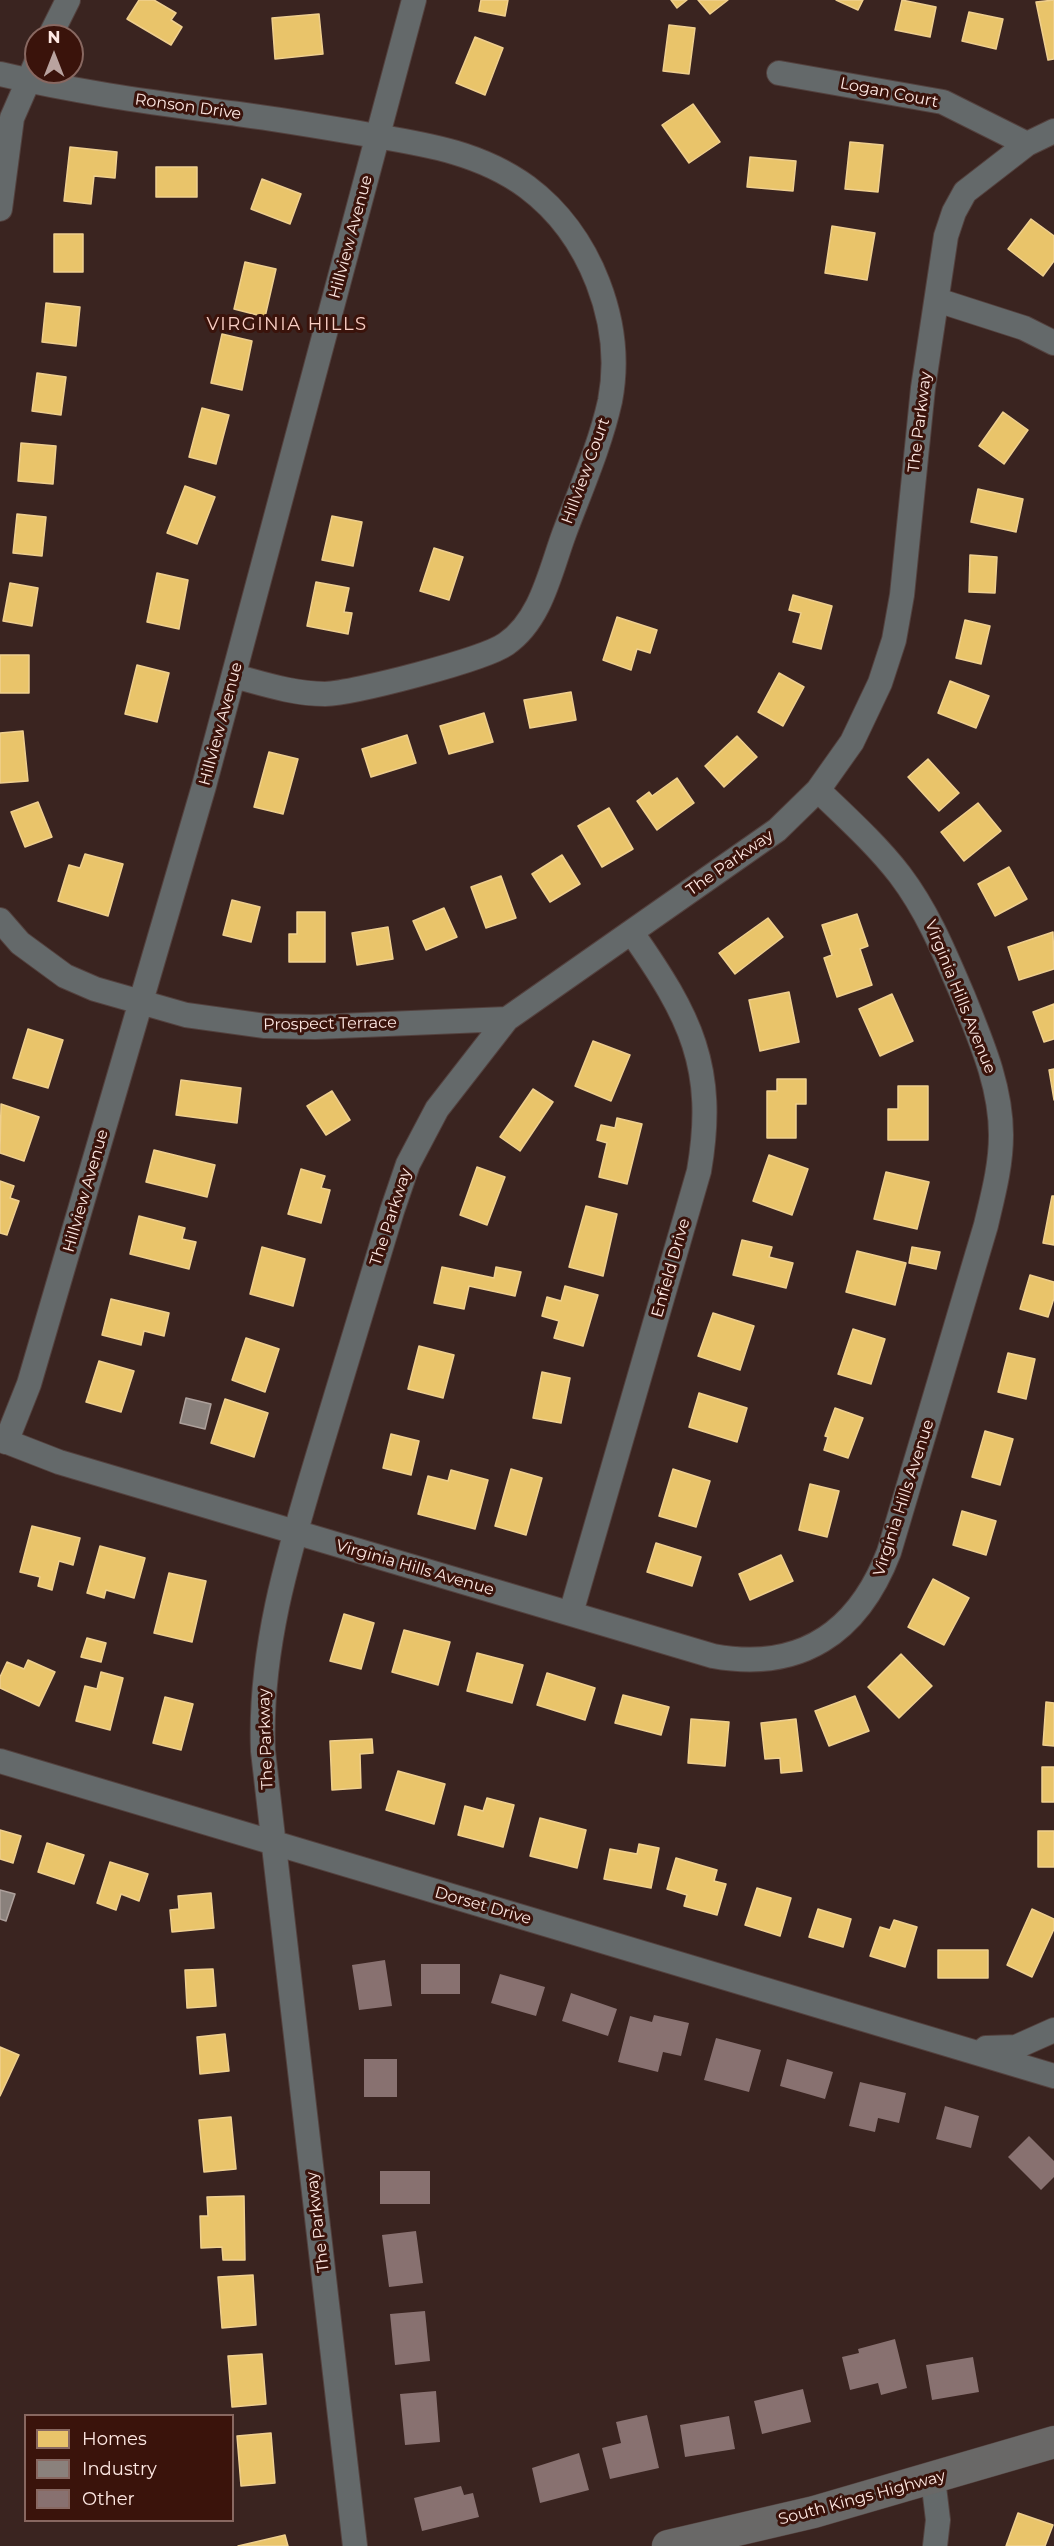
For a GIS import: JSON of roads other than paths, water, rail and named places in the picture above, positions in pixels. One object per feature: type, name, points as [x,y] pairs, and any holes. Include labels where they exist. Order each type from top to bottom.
[{"type":"main road","name":"South Kings Highway","points":[[668,2546],[814,2512],[1054,2442]]},
{"type":"street","points":[[56,24],[68,0]]},
{"type":"street","name":"Hillview Avenue","points":[[3,1440],[28,1384],[141,1002],[234,676],[414,0]]},
{"type":"street","name":"Ronson Drive","points":[[0,74],[24,72]]},
{"type":"street","name":"Logan Court","points":[[779,73],[943,102],[1027,144]]},
{"type":"street","points":[[0,209],[12,118],[27,84]]},
{"type":"street","name":"Ronson Drive","points":[[64,84],[94,95],[311,124],[378,136]]},
{"type":"street","name":"The Parkway","points":[[355,2546],[264,1751],[264,1682],[271,1627],[295,1533],[408,1164],[436,1109],[507,1019],[777,830],[819,790],[864,720],[880,683],[894,640],[902,595],[923,388],[946,236],[954,212],[965,192],[1027,144],[1054,131]]},
{"type":"street","name":"Hillview Court","points":[[234,676],[295,692],[341,692],[477,657],[506,644],[523,629],[538,604],[607,414],[613,376],[608,319],[592,267],[561,220],[526,186],[478,160],[433,145],[378,136]]},
{"type":"street","points":[[937,300],[1024,328],[1054,343]]},
{"type":"street","name":"Virginia Hills Avenue","points":[[3,1440],[59,1462],[713,1656],[747,1660],[773,1658],[799,1652],[826,1638],[847,1622],[873,1590],[889,1552],[986,1225],[997,1178],[1001,1133],[991,1068],[941,944],[926,913],[882,852],[819,790]]},
{"type":"street","name":"Prospect Terrace","points":[[0,920],[20,943],[65,976],[95,989],[186,1015],[265,1026],[315,1027],[507,1019]]},
{"type":"street","name":"Enfield Drive","points":[[571,1613],[699,1171],[705,1138],[704,1085],[691,1034],[668,985],[632,933]]},
{"type":"street","name":"Dorset Drive","points":[[0,1761],[1054,2076]]},
{"type":"street","name":"Dorset Drive","points":[[966,2049],[1016,2047],[1054,2030]]},
{"type":"street","points":[[933,2479],[938,2520],[935,2546]]},
{"type":"district","name":"VIRGINIA HILLS","points":[[287,325]]}]
